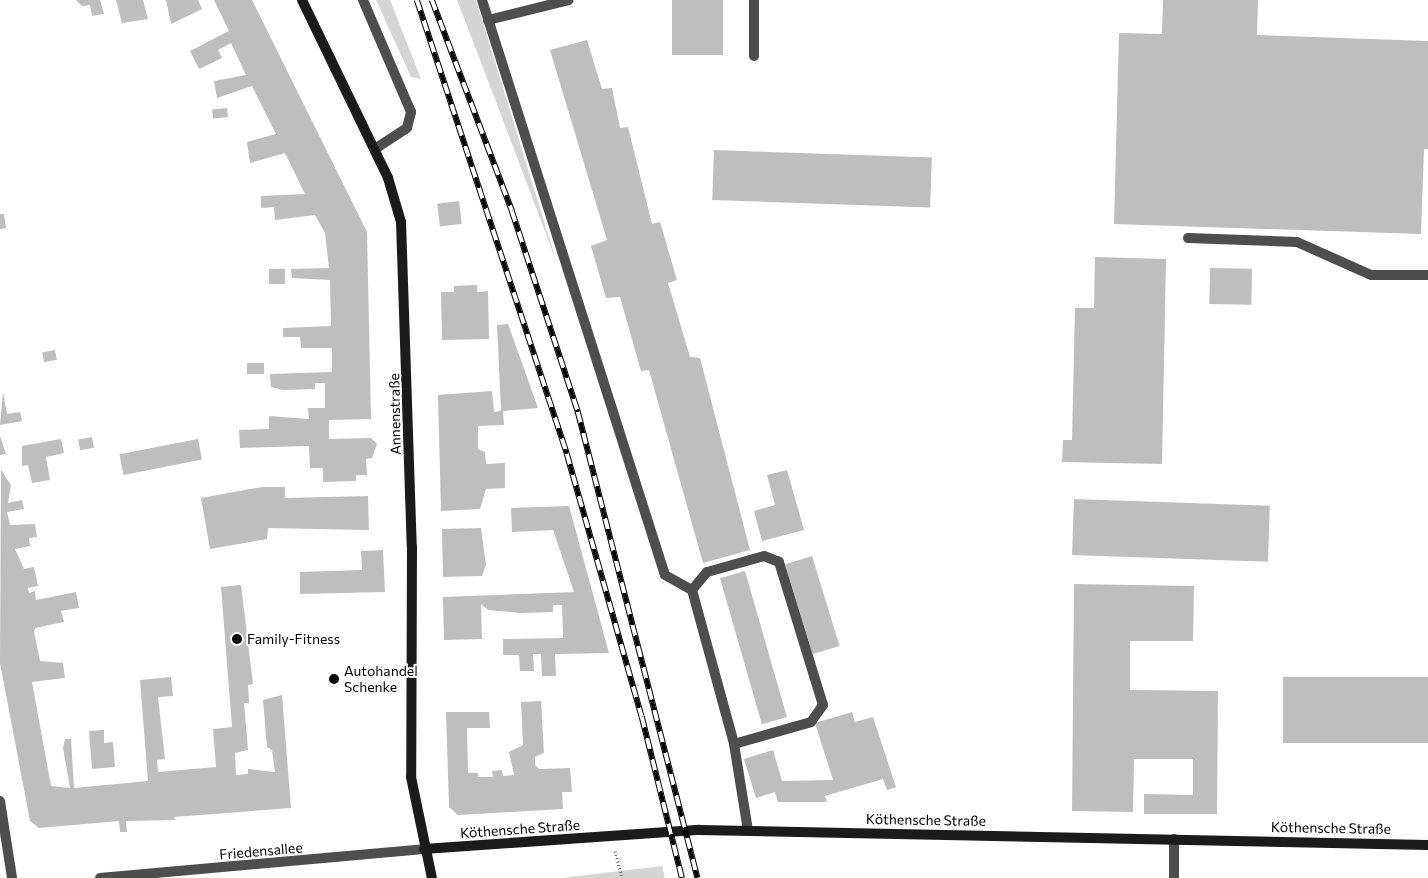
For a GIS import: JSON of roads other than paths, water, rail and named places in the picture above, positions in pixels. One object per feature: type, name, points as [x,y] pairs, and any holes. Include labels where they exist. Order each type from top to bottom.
[{"type":"main road","name":"Annenstraße","points":[[302,0],[374,149],[396,205],[403,244],[412,548],[411,777],[424,849],[432,878]]},
{"type":"main road","name":"Köthensche Straße","points":[[424,849],[612,836],[748,830],[1428,845]]},
{"type":"street","points":[[363,0],[411,112],[407,128],[374,149]]},
{"type":"street","points":[[482,0],[666,575],[692,590],[734,744],[748,830]]},
{"type":"street","points":[[488,20],[569,0]]},
{"type":"street","points":[[754,0],[754,56]]},
{"type":"street","points":[[1188,238],[1297,242],[1371,275],[1428,275]]},
{"type":"street","points":[[692,590],[707,572],[764,556],[779,562],[823,705],[811,722],[734,744]]},
{"type":"street","points":[[0,800],[12,878]]},
{"type":"street","points":[[1174,839],[1174,878]]},
{"type":"street","name":"Friedensallee","points":[[100,878],[424,849]]},
{"type":"railway","points":[[417,0],[567,454],[642,717],[682,878]]},
{"type":"railway","points":[[432,0],[512,211],[578,412],[698,878]]},
{"type":"place","name":"Family-Fitness","points":[[237,639]]},
{"type":"place","name":"Autohandel Schenke","points":[[334,679]]}]
